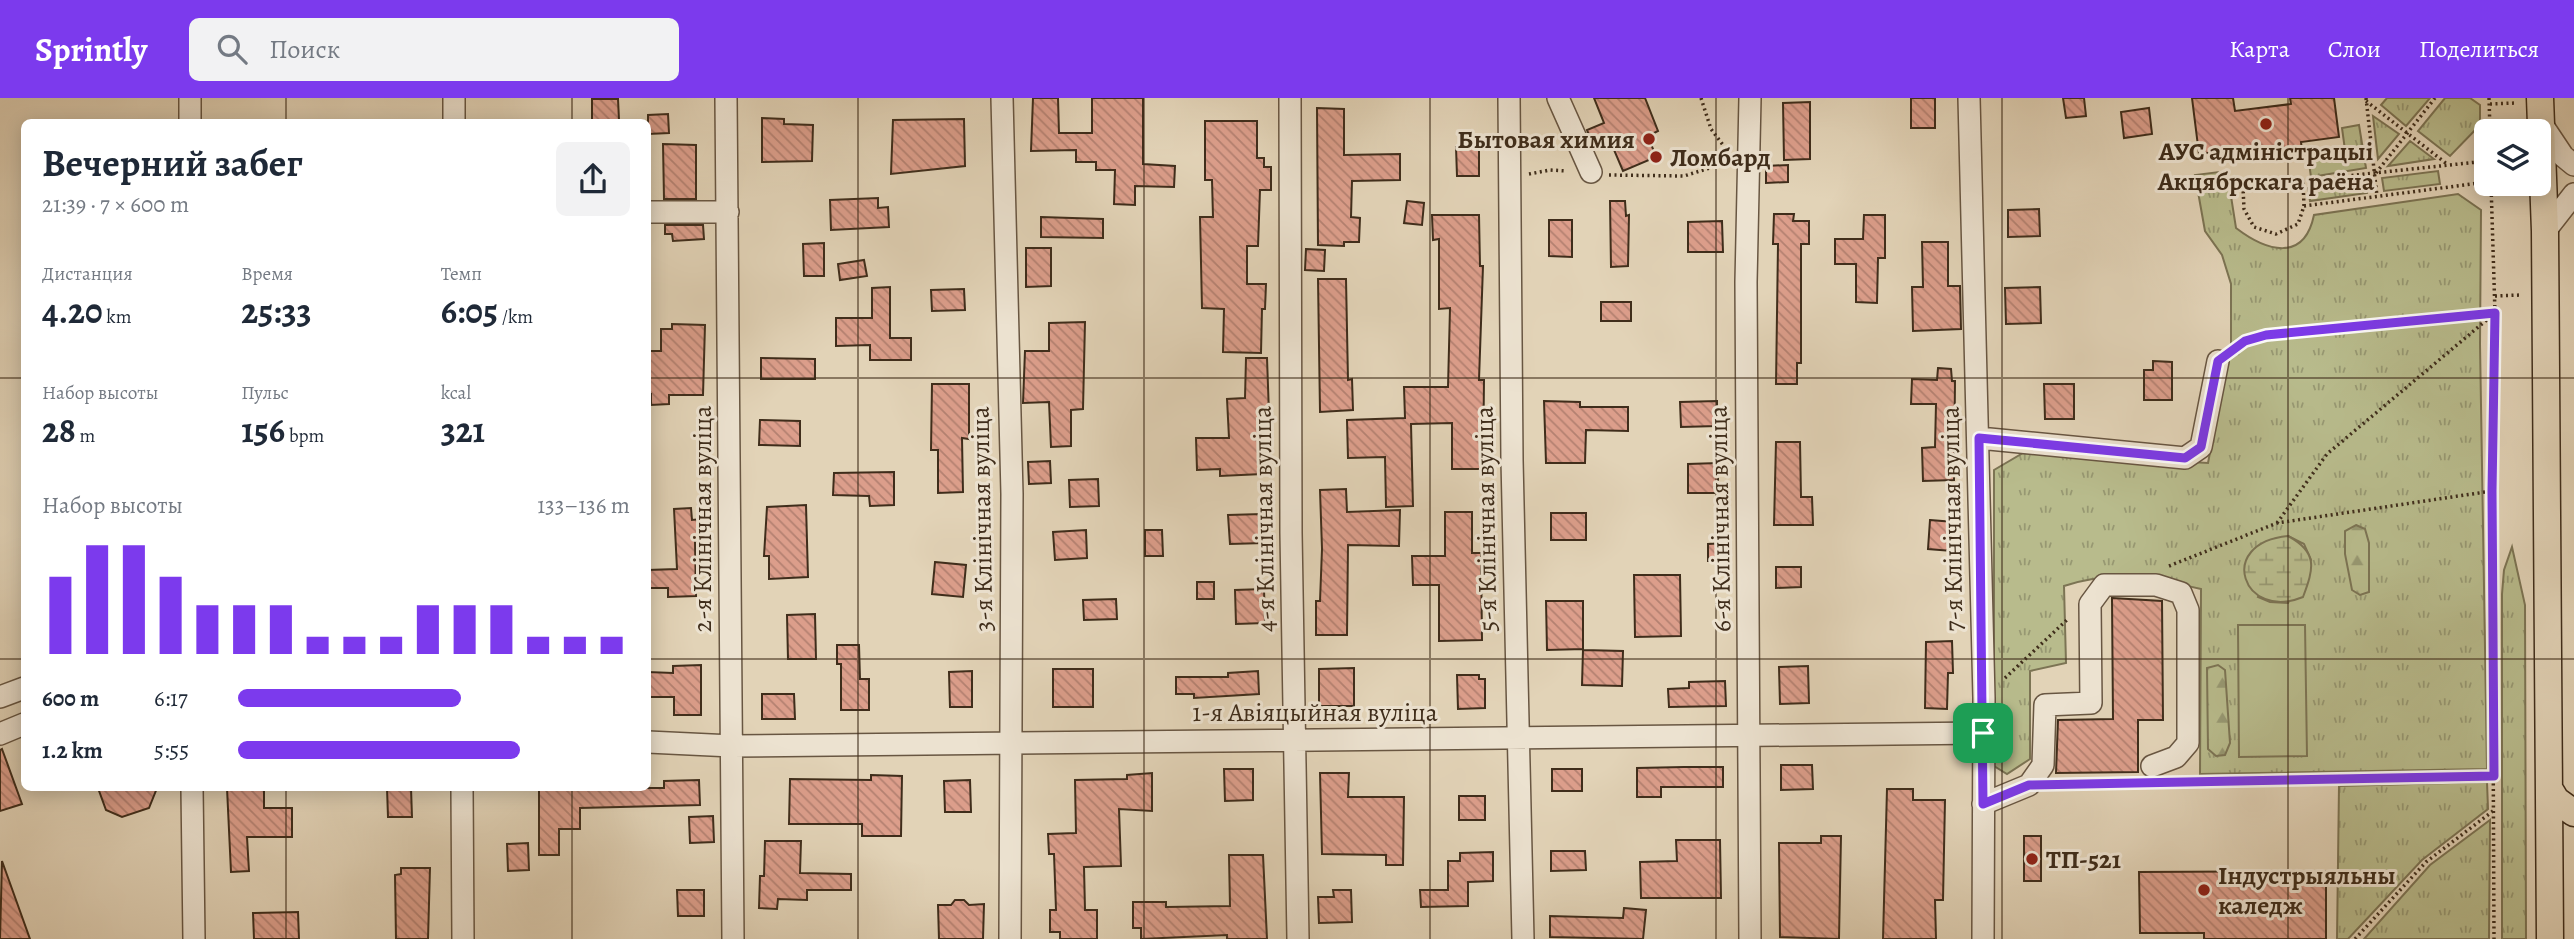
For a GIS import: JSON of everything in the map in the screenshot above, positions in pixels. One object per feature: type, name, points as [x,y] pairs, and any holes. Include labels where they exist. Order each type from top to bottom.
[{"type":"main road","points":[[2532,108],[2545,231],[2550,939]]},
{"type":"main road","points":[[2550,790],[2556,800],[2574,813]]},
{"type":"main road","points":[[2550,860],[2556,850],[2574,838]]},
{"type":"street","points":[[190,98],[190,119]]},
{"type":"street","points":[[454,98],[454,119]]},
{"type":"street","name":"2-я Клінічная вуліца","points":[[726,98],[733,939]]},
{"type":"street","name":"3-я Клінічная вуліца","points":[[1002,98],[1004,280],[1012,494],[1010,939]]},
{"type":"street","name":"4-я Клінічная вуліца","points":[[1290,98],[1298,939]]},
{"type":"street","name":"5-я Клінічная вуліца","points":[[1509,98],[1512,460],[1523,939]]},
{"type":"street","points":[[1558,98],[1591,172]]},
{"type":"street","name":"6-я Клінічная вуліца","points":[[1750,939],[1746,269],[1751,98]]},
{"type":"street","name":"7-я Клінічная вуліца","points":[[1969,98],[1979,438],[1983,939]]},
{"type":"street","points":[[2532,108],[2563,156],[2574,165]]},
{"type":"street","points":[[2545,231],[2574,194]]},
{"type":"street","points":[[651,212],[727,212]]},
{"type":"street","points":[[1979,438],[2185,458],[2201,447],[2218,361]]},
{"type":"street","points":[[1983,804],[2029,785],[2043,765],[2045,705],[2091,703],[2090,604],[2104,585],[2156,585],[2181,593],[2188,610],[2188,743],[2157,777]]},
{"type":"street","points":[[0,697],[21,689]]},
{"type":"street","points":[[0,734],[21,725]]},
{"type":"street","name":"1-я Авіяцыйная вуліца","points":[[651,742],[732,746],[1010,741],[1295,741],[1983,733]]},
{"type":"street","points":[[192,791],[194,939]]},
{"type":"street","points":[[462,791],[463,939]]},
{"type":"path","points":[[1702,98],[1711,129],[1727,150]]},
{"type":"path","points":[[2375,174],[2435,98]]},
{"type":"path","points":[[2489,98],[2490,119]]},
{"type":"path","points":[[2366,99],[2448,164]]},
{"type":"path","points":[[2366,99],[2377,196]]},
{"type":"path","points":[[2490,104],[2532,108]]},
{"type":"path","points":[[1511,179],[1550,170],[1622,177],[1684,176],[1735,160]]},
{"type":"path","points":[[2303,182],[2304,206],[2298,225],[2276,234],[2254,227],[2244,209],[2243,187],[2474,162]]},
{"type":"path","points":[[2304,206],[2474,185]]},
{"type":"path","points":[[2490,196],[2495,296],[2492,491],[2494,939]]},
{"type":"path","points":[[2495,296],[2522,295]]},
{"type":"path","points":[[2218,361],[2245,341],[2266,335],[2495,313]]},
{"type":"path","points":[[2277,523],[2327,454],[2495,313]]},
{"type":"path","points":[[2164,569],[2277,523],[2492,491]]},
{"type":"path","points":[[1983,698],[2074,613]]},
{"type":"path","points":[[2029,785],[2157,777],[2494,776]]},
{"type":"path","points":[[2355,939],[2426,862],[2494,811]]},
{"type":"green space","points":[[2387,98],[2430,98],[2406,126],[2381,105]]},
{"type":"green space","points":[[2445,98],[2470,98],[2480,105],[2480,119],[2474,119],[2474,131],[2450,156],[2418,131]]},
{"type":"green space","points":[[2373,116],[2399,134],[2378,159]]},
{"type":"green space","points":[[2359,125],[2366,168],[2311,177],[2308,156],[2345,150],[2342,128]]},
{"type":"green space","points":[[2410,141],[2434,159],[2388,166]]},
{"type":"green space","points":[[2227,171],[2236,228],[2271,247],[2293,246],[2302,241],[2314,215],[2458,194],[2481,210],[2480,344],[2487,769],[2200,774],[2201,589],[2132,577],[2099,578],[2064,586],[2066,663],[2030,671],[2030,759],[2007,774],[1994,766],[1994,470],[2023,453],[2208,463],[2231,344],[2231,284],[2222,255],[2205,231],[2195,175]],"holes":[[[2288,536],[2304,544],[2311,560],[2288,603],[2270,602],[2258,597]]]},
{"type":"green space","points":[[2438,171],[2440,184],[2384,191],[2382,178]]},
{"type":"green space","points":[[2365,179],[2367,193],[2310,201],[2308,188]]},
{"type":"green space","points":[[2356,525],[2365,529],[2369,543],[2369,592],[2360,595],[2352,590],[2345,554],[2345,531]]},
{"type":"green space","points":[[2288,536],[2305,548],[2311,562],[2310,577],[2303,597],[2282,602],[2265,599],[2253,591],[2246,579],[2245,565],[2251,552],[2265,542]]},
{"type":"green space","points":[[2512,547],[2525,605],[2526,939],[2502,939],[2502,594],[2504,570]]},
{"type":"green space","points":[[2238,625],[2305,625],[2307,756],[2239,757]]},
{"type":"green space","points":[[2218,665],[2225,670],[2230,743],[2225,755],[2216,756],[2208,749],[2207,668]]},
{"type":"green space","points":[[2487,782],[2488,809],[2422,860],[2348,939],[2337,939],[2339,786]]},
{"type":"green space","points":[[2490,820],[2489,939],[2364,939],[2430,865]]},
{"type":"building","points":[[1033,98],[1058,98],[1059,133],[1092,133],[1092,98],[1143,98],[1143,164],[1175,166],[1174,187],[1135,186],[1135,205],[1114,204],[1115,170],[1096,170],[1096,162],[1076,162],[1076,150],[1031,151]]},
{"type":"building","points":[[1594,98],[1645,98],[1658,131],[1648,136],[1656,157],[1623,171],[1609,138],[1593,145],[1587,130],[1604,123]]},
{"type":"building","points":[[1911,98],[1935,98],[1935,128],[1911,128]]},
{"type":"building","points":[[2063,98],[2084,98],[2086,116],[2066,118]]},
{"type":"building","name":"АУС адміністрацыі Акцябрскага раёна","points":[[2192,98],[2233,98],[2235,111],[2291,104],[2290,98],[2334,98],[2339,137],[2301,142],[2302,150],[2234,157],[2233,150],[2199,154]]},
{"type":"building","points":[[592,99],[618,99],[619,119],[592,119]]},
{"type":"building","points":[[1810,102],[1810,159],[1784,160],[1783,103]]},
{"type":"building","points":[[1317,108],[1344,109],[1344,155],[1400,154],[1400,180],[1352,181],[1351,217],[1360,218],[1359,242],[1344,242],[1344,246],[1318,245]]},
{"type":"building","points":[[2149,108],[2152,134],[2124,138],[2121,112]]},
{"type":"building","points":[[668,114],[669,133],[651,134],[651,119],[648,119],[648,115]]},
{"type":"building","points":[[762,118],[784,119],[784,124],[813,125],[812,161],[762,162]]},
{"type":"building","points":[[964,119],[965,166],[891,174],[893,120]]},
{"type":"building","points":[[1205,121],[1257,121],[1257,158],[1264,158],[1264,167],[1271,167],[1271,190],[1260,190],[1258,246],[1247,246],[1247,284],[1266,284],[1265,309],[1262,309],[1261,353],[1223,352],[1224,309],[1202,308],[1200,217],[1213,217],[1212,180],[1205,180]]},
{"type":"building","points":[[663,144],[696,145],[696,199],[664,199]]},
{"type":"building","points":[[1456,147],[1479,147],[1479,176],[1457,176]]},
{"type":"building","points":[[1788,165],[1788,182],[1766,183],[1766,166]]},
{"type":"building","points":[[878,198],[878,208],[888,207],[889,227],[831,230],[830,200]]},
{"type":"building","points":[[1407,201],[1424,203],[1422,225],[1404,223]]},
{"type":"building","points":[[1610,201],[1625,201],[1626,216],[1629,215],[1628,266],[1611,267]]},
{"type":"building","points":[[2039,209],[2040,236],[2008,237],[2008,210]]},
{"type":"building","points":[[1774,214],[1794,214],[1793,221],[1809,221],[1809,244],[1801,244],[1801,363],[1797,363],[1797,384],[1776,384],[1778,244],[1773,244]]},
{"type":"building","points":[[1432,215],[1479,215],[1480,266],[1483,266],[1479,380],[1484,380],[1483,469],[1452,469],[1452,423],[1411,424],[1413,506],[1386,507],[1385,457],[1348,458],[1347,420],[1405,418],[1404,387],[1448,387],[1450,308],[1439,309],[1439,239],[1433,240]]},
{"type":"building","points":[[1864,215],[1885,215],[1885,258],[1878,258],[1877,303],[1856,302],[1856,264],[1835,264],[1835,239],[1863,239]]},
{"type":"building","points":[[1041,217],[1103,219],[1103,238],[1041,237]]},
{"type":"building","points":[[1549,220],[1572,220],[1572,257],[1549,256]]},
{"type":"building","points":[[1722,221],[1723,252],[1688,252],[1688,222]]},
{"type":"building","points":[[665,225],[703,225],[704,239],[673,241],[672,234],[665,234]]},
{"type":"building","points":[[1922,242],[1948,242],[1948,286],[1960,286],[1961,329],[1913,331],[1912,287],[1923,287]]},
{"type":"building","points":[[824,243],[824,276],[804,276],[803,244]]},
{"type":"building","points":[[1026,248],[1051,248],[1051,286],[1026,287]]},
{"type":"building","points":[[1306,249],[1325,250],[1324,271],[1305,270]]},
{"type":"building","points":[[864,260],[867,276],[840,280],[838,264]]},
{"type":"building","points":[[1318,279],[1346,279],[1348,380],[1352,379],[1353,410],[1320,412]]},
{"type":"building","points":[[890,287],[890,338],[911,338],[911,360],[870,360],[870,345],[836,346],[836,318],[872,318],[872,288]]},
{"type":"building","points":[[2040,287],[2041,323],[2006,324],[2005,288]]},
{"type":"building","points":[[964,289],[965,310],[932,311],[931,290]]},
{"type":"building","points":[[1601,302],[1631,302],[1631,321],[1601,321]]},
{"type":"building","points":[[1085,322],[1083,409],[1071,410],[1071,446],[1051,447],[1049,402],[1023,403],[1025,351],[1049,351],[1049,323]]},
{"type":"building","points":[[672,324],[705,325],[703,395],[669,395],[669,404],[651,405],[651,351],[661,351],[661,329],[672,329]]},
{"type":"building","points":[[761,358],[815,359],[815,379],[761,379]]},
{"type":"building","points":[[1246,358],[1267,358],[1269,414],[1264,414],[1264,430],[1261,430],[1262,474],[1220,476],[1220,469],[1197,470],[1196,438],[1229,438],[1227,399],[1245,398]]},
{"type":"building","points":[[2153,361],[2172,362],[2172,400],[2144,400],[2144,370],[2153,370]]},
{"type":"building","points":[[1938,368],[1951,369],[1952,381],[1955,381],[1954,480],[1923,481],[1922,448],[1935,447],[1936,404],[1911,404],[1912,379],[1937,380]]},
{"type":"building","points":[[932,384],[969,384],[969,439],[962,438],[963,492],[938,493],[938,450],[931,450]]},
{"type":"building","points":[[2044,384],[2074,384],[2074,419],[2045,419]]},
{"type":"building","points":[[1544,401],[1580,402],[1580,407],[1628,407],[1628,431],[1586,430],[1585,463],[1546,463]]},
{"type":"building","points":[[1717,401],[1717,426],[1681,427],[1680,402]]},
{"type":"building","points":[[760,420],[800,421],[800,446],[759,445]]},
{"type":"building","points":[[1776,442],[1800,442],[1801,497],[1812,497],[1813,525],[1774,525]]},
{"type":"building","points":[[1050,461],[1051,483],[1029,484],[1028,462]]},
{"type":"building","points":[[1718,463],[1718,493],[1688,493],[1688,464]]},
{"type":"building","points":[[894,472],[894,505],[870,506],[869,496],[833,495],[834,473]]},
{"type":"building","points":[[1098,479],[1099,506],[1070,507],[1069,480]]},
{"type":"building","points":[[1346,489],[1347,512],[1400,510],[1399,546],[1348,545],[1347,635],[1316,635],[1316,601],[1320,601],[1322,549],[1320,490]]},
{"type":"building","points":[[806,505],[808,577],[769,579],[769,556],[764,556],[767,507]]},
{"type":"building","points":[[691,508],[692,520],[701,519],[702,542],[695,542],[696,596],[668,597],[668,588],[651,588],[651,570],[677,569],[674,509]]},
{"type":"building","points":[[1445,512],[1472,512],[1472,553],[1481,553],[1482,640],[1439,641],[1439,585],[1413,585],[1412,556],[1445,556]]},
{"type":"building","points":[[1551,513],[1586,513],[1586,540],[1551,540]]},
{"type":"building","points":[[1262,514],[1264,543],[1230,544],[1228,515]]},
{"type":"building","points":[[1930,520],[1954,522],[1952,551],[1928,549]]},
{"type":"building","points":[[1086,530],[1087,558],[1055,560],[1053,532]]},
{"type":"building","points":[[1145,530],[1162,530],[1163,556],[1145,556]]},
{"type":"building","points":[[1727,543],[1727,561],[1708,561],[1708,544]]},
{"type":"building","points":[[935,562],[966,565],[963,597],[932,594]]},
{"type":"building","points":[[1776,567],[1801,567],[1801,587],[1776,588]]},
{"type":"building","points":[[1634,575],[1680,575],[1681,636],[1635,637]]},
{"type":"building","points":[[1197,582],[1214,582],[1214,599],[1197,599]]},
{"type":"building","points":[[1264,589],[1265,623],[1236,624],[1235,590]]},
{"type":"building","points":[[2112,598],[2162,601],[2163,720],[2138,720],[2138,772],[2056,773],[2058,720],[2113,719]]},
{"type":"building","points":[[1116,599],[1117,619],[1084,620],[1083,600]]},
{"type":"building","points":[[1546,601],[1583,601],[1583,649],[1547,650]]},
{"type":"building","points":[[815,614],[816,659],[788,659],[787,615]]},
{"type":"building","points":[[1952,641],[1953,673],[1948,673],[1947,709],[1925,708],[1926,642]]},
{"type":"building","points":[[837,645],[859,645],[860,679],[869,679],[869,710],[841,710],[841,664],[837,664]]},
{"type":"building","points":[[1583,650],[1623,651],[1622,686],[1582,685]]},
{"type":"building","points":[[701,665],[701,715],[674,715],[674,697],[651,697],[651,672],[673,673],[673,666]]},
{"type":"building","points":[[1808,666],[1809,703],[1780,704],[1779,667]]},
{"type":"building","points":[[1354,668],[1354,706],[1319,706],[1319,669]]},
{"type":"building","points":[[1053,669],[1093,669],[1093,707],[1053,707]]},
{"type":"building","points":[[972,671],[972,707],[950,707],[949,672]]},
{"type":"building","points":[[1258,671],[1259,694],[1194,698],[1194,694],[1176,694],[1176,677],[1228,677],[1228,673]]},
{"type":"building","points":[[1457,675],[1479,675],[1479,679],[1485,679],[1485,708],[1458,709]]},
{"type":"building","points":[[1725,681],[1726,706],[1669,707],[1668,689],[1689,688],[1689,682]]},
{"type":"building","points":[[762,694],[794,694],[795,719],[762,719]]},
{"type":"building","points":[[2,749],[22,804],[0,811],[0,750]]},
{"type":"building","points":[[1781,765],[1812,765],[1813,789],[1781,790]]},
{"type":"building","points":[[1723,767],[1723,787],[1661,787],[1661,797],[1637,797],[1637,768]]},
{"type":"building","points":[[1224,769],[1253,769],[1253,800],[1225,801]]},
{"type":"building","points":[[1552,769],[1582,769],[1582,791],[1552,791]]},
{"type":"building","points":[[1152,773],[1152,811],[1119,809],[1121,866],[1084,867],[1085,910],[1097,910],[1097,939],[1060,939],[1060,932],[1050,932],[1050,910],[1056,910],[1054,854],[1049,854],[1048,834],[1076,833],[1075,780],[1127,779],[1127,775]]},
{"type":"building","points":[[1320,773],[1349,773],[1348,797],[1404,797],[1403,865],[1386,865],[1386,855],[1322,854]]},
{"type":"building","points":[[871,775],[902,776],[901,836],[862,836],[862,824],[789,824],[790,779],[871,780]]},
{"type":"building","points":[[699,780],[700,805],[580,808],[580,829],[559,829],[559,855],[539,855],[539,791],[651,791],[651,788],[664,788],[664,781]]},
{"type":"building","points":[[970,780],[971,812],[945,812],[944,781]]},
{"type":"building","points":[[1887,789],[1913,789],[1913,800],[1945,800],[1943,900],[1935,900],[1936,939],[1883,939]]},
{"type":"building","points":[[99,791],[156,791],[149,808],[122,817],[106,810]]},
{"type":"building","points":[[227,791],[264,791],[264,808],[292,808],[292,837],[247,837],[249,871],[231,872]]},
{"type":"building","points":[[387,791],[411,791],[412,817],[388,817]]},
{"type":"building","points":[[1459,796],[1485,796],[1485,820],[1459,820]]},
{"type":"building","points":[[713,816],[714,842],[690,843],[689,817]]},
{"type":"building","points":[[1821,836],[1841,836],[1839,939],[1780,937],[1779,843],[1821,843]]},
{"type":"building","name":"ТП-521","points":[[2024,836],[2041,836],[2041,881],[2024,881]]},
{"type":"building","points":[[1676,840],[1720,840],[1721,898],[1641,898],[1640,862],[1677,861]]},
{"type":"building","points":[[765,841],[801,841],[800,873],[851,874],[851,890],[807,890],[807,900],[778,899],[777,909],[759,908],[760,876],[764,876]]},
{"type":"building","points":[[528,843],[529,870],[508,871],[507,844]]},
{"type":"building","points":[[1551,851],[1585,851],[1586,870],[1551,871]]},
{"type":"building","points":[[1493,852],[1493,881],[1468,882],[1468,906],[1421,907],[1420,890],[1448,890],[1448,861],[1460,861],[1460,853]]},
{"type":"building","points":[[1229,855],[1263,855],[1267,939],[1227,939],[1227,935],[1141,939],[1141,928],[1133,928],[1133,902],[1166,902],[1166,907],[1230,906]]},
{"type":"building","points":[[2,861],[30,939],[0,939]]},
{"type":"building","points":[[401,868],[430,868],[428,939],[396,939],[395,875],[401,874]]},
{"type":"building","points":[[2326,871],[2326,939],[2204,939],[2204,933],[2140,933],[2139,872]]},
{"type":"building","points":[[677,890],[704,890],[704,916],[678,916]]},
{"type":"building","points":[[1333,890],[1351,890],[1352,922],[1319,923],[1318,897],[1334,897]]},
{"type":"building","points":[[955,900],[964,900],[969,905],[984,904],[983,939],[939,939],[938,905],[951,905]]},
{"type":"building","points":[[1624,908],[1646,910],[1643,939],[1550,937],[1550,916],[1623,918]]},
{"type":"building","points":[[298,912],[299,939],[254,939],[253,913]]},
{"type":"place","name":"АУС адміністрацыі Акцябрскага раёна","points":[[2266,124]]},
{"type":"place","name":"Бытовая химия","points":[[1649,139]]},
{"type":"place","name":"Ломбард","points":[[1656,157]]},
{"type":"place","name":"ТП-521","points":[[2032,859]]},
{"type":"place","name":"Індустрыяльны каледж","points":[[2204,890]]},
{"type":"route","points":[[2495,313],[2492,491],[2494,776],[2029,785],[1983,804],[1983,733],[1979,438],[2185,458],[2201,447],[2218,361],[2245,341],[2266,335],[2495,313]]}]
